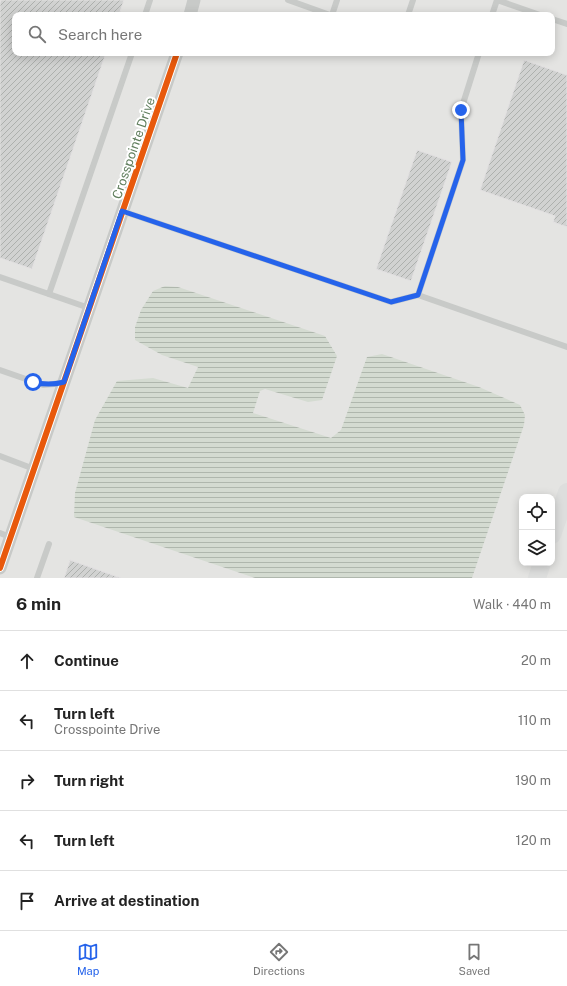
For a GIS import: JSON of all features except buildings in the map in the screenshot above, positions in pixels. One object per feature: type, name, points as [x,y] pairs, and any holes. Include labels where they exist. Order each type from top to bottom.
[{"type":"street","name":"Crosspointe Drive","points":[[0,568],[5,535],[34,469],[176,56]]},
{"type":"street","points":[[554,530],[567,492]]},
{"type":"street","points":[[537,578],[541,566]]},
{"type":"lane","points":[[146,12],[150,0]]},
{"type":"lane","points":[[288,0],[322,12]]},
{"type":"lane","points":[[332,12],[337,0]]},
{"type":"lane","points":[[409,12],[413,0]]},
{"type":"lane","points":[[493,12],[497,0],[531,12]]},
{"type":"lane","points":[[555,20],[567,24]]},
{"type":"lane","points":[[49,294],[131,56]]},
{"type":"lane","points":[[418,295],[463,160],[461,110],[478,56]]},
{"type":"lane","points":[[122,211],[391,302],[418,295],[567,347]]},
{"type":"lane","points":[[0,277],[89,308]]},
{"type":"lane","points":[[0,370],[44,385],[64,382]]},
{"type":"lane","points":[[0,456],[34,469]]},
{"type":"lane","points":[[37,578],[49,544]]},
{"type":"shaded area","points":[[0,0],[567,0],[567,578],[0,578]]},
{"type":"shaded area","points":[[165,286],[178,287],[325,336],[337,356],[322,400],[308,402],[265,389],[260,391],[253,413],[331,438],[341,430],[367,357],[382,354],[479,387],[520,405],[525,415],[524,425],[472,578],[255,578],[74,517],[75,493],[95,420],[117,381],[153,378],[188,388],[198,367],[162,355],[135,340],[135,327],[141,310],[153,291]]},
{"type":"cycle path","points":[[0,568],[176,56]]},
{"type":"route","points":[[33,382],[44,385],[64,382],[122,211],[391,302],[418,295],[463,160],[461,110]]}]
